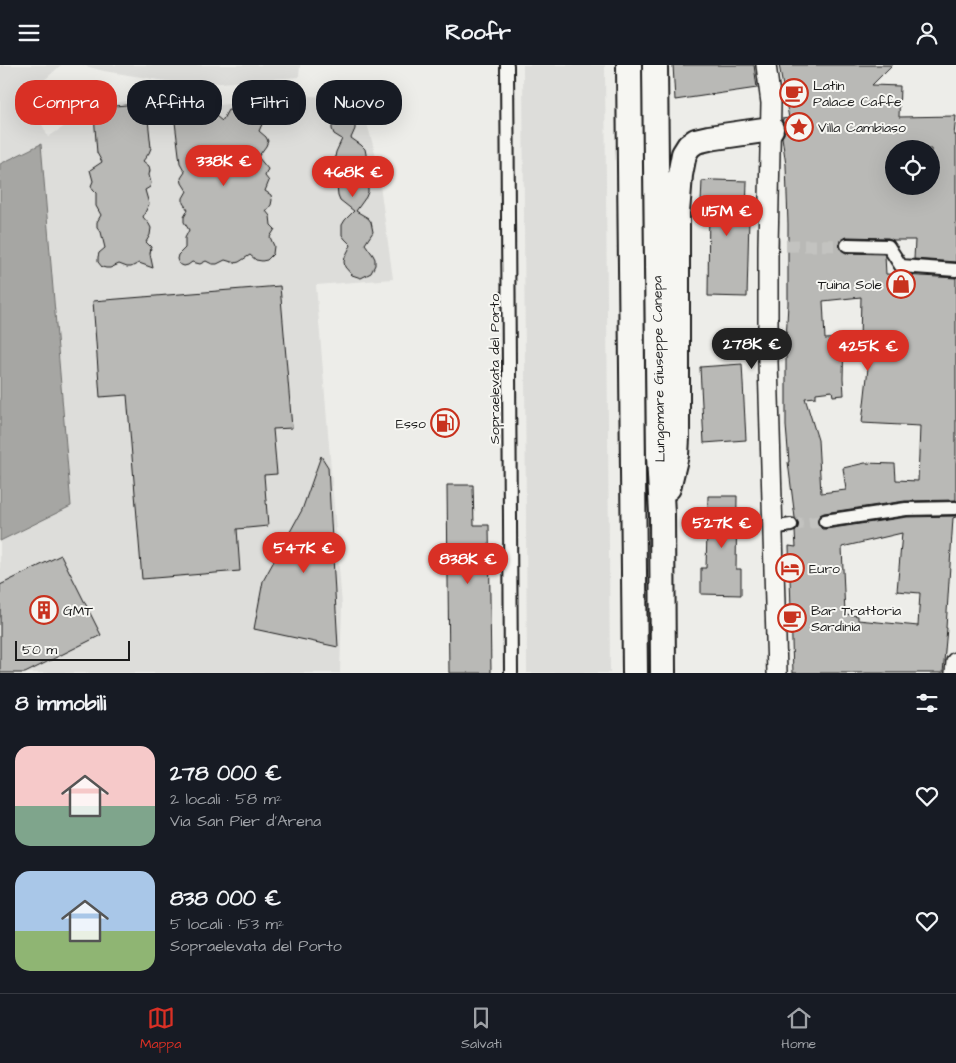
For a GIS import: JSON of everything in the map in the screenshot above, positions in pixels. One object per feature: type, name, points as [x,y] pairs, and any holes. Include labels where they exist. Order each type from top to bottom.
[{"type":"highway","name":"Lungomare Giuseppe Canepa","points":[[629,65],[635,673]]},
{"type":"highway","name":"Lungomare Giuseppe Canepa","points":[[655,65],[663,673]]},
{"type":"highway","points":[[662,514],[676,455],[677,213],[684,154],[689,146],[696,141],[771,129]]},
{"type":"street","name":"Sopraelevata del Porto","points":[[507,65],[511,673]]},
{"type":"street","points":[[766,65],[771,103],[768,362],[777,673]]},
{"type":"street","points":[[847,245],[888,246],[901,266],[956,270]]},
{"type":"street","points":[[825,521],[906,509],[956,507]]},
{"type":"street","points":[[772,528],[792,525]]},
{"type":"street","points":[[955,673],[956,662]]},
{"type":"shaded area","points":[[0,65],[61,65],[44,80],[15,80],[15,125],[42,125],[48,137],[67,125],[117,125],[117,102],[127,101],[127,125],[222,125],[222,105],[232,104],[232,125],[306,125],[306,96],[316,96],[316,125],[367,125],[376,156],[393,279],[316,285],[342,605],[340,673],[0,673],[0,541],[71,506],[41,144],[0,164]]},
{"type":"shaded area","points":[[82,65],[300,65],[299,77],[232,80],[232,82],[222,83],[222,80],[160,80],[104,71]]},
{"type":"shaded area","points":[[523,65],[605,65],[610,673],[527,673]]},
{"type":"shaded area","points":[[41,144],[71,506],[0,541],[0,164]]},
{"type":"building","points":[[673,65],[754,65],[757,88],[675,100]]},
{"type":"building","points":[[779,65],[892,65],[872,85],[900,86],[899,117],[956,116],[954,135],[956,135],[956,262],[914,259],[915,240],[847,237],[840,240],[839,245],[840,249],[846,253],[884,254],[886,274],[956,278],[956,500],[905,501],[824,513],[820,515],[817,522],[822,529],[826,529],[907,517],[956,516],[953,518],[943,673],[793,673],[789,546],[796,547],[795,532],[799,524],[795,518],[788,462],[786,426],[788,224],[786,165],[782,137],[785,128],[782,119],[789,118]],"holes":[[[861,297],[860,340],[871,340],[862,423],[920,426],[918,481],[896,480],[895,464],[865,463],[843,468],[846,490],[821,493],[818,440],[805,398],[816,397],[816,393],[832,391],[833,396],[844,395],[844,338],[825,339],[823,301]],[[902,533],[897,591],[920,593],[918,626],[858,620],[858,616],[845,614],[842,547]]]},
{"type":"building","points":[[127,105],[127,125],[149,125],[151,148],[143,161],[149,166],[151,183],[150,187],[145,190],[149,204],[143,217],[151,228],[146,242],[151,247],[150,254],[153,268],[139,263],[131,267],[119,264],[106,268],[102,267],[98,262],[99,253],[105,248],[101,232],[97,227],[97,222],[101,215],[96,206],[96,193],[91,186],[93,181],[90,170],[102,162],[97,153],[95,125],[117,125],[117,106]]},
{"type":"building","points":[[228,110],[232,111],[232,125],[262,125],[259,131],[268,141],[258,157],[268,169],[265,176],[269,181],[265,191],[271,195],[272,200],[271,205],[266,211],[270,216],[271,225],[275,229],[270,237],[274,246],[273,254],[267,260],[262,261],[256,260],[250,255],[235,263],[225,260],[212,264],[206,261],[200,264],[192,262],[184,266],[179,264],[177,259],[178,255],[185,248],[185,238],[189,230],[184,222],[184,217],[188,210],[183,203],[183,198],[187,191],[181,178],[185,172],[180,163],[175,125],[222,125]]},
{"type":"building","points":[[332,125],[355,125],[351,138],[365,149],[366,154],[365,164],[358,173],[366,182],[368,192],[356,211],[371,222],[373,232],[365,244],[375,259],[375,265],[371,273],[361,278],[352,275],[345,267],[344,262],[351,245],[342,235],[342,225],[354,211],[340,200],[338,195],[337,185],[345,171],[339,167],[335,157],[342,139],[334,134]]},
{"type":"building","points":[[702,181],[747,181],[746,217],[749,217],[747,297],[708,296],[709,202],[701,202]]},
{"type":"building","points":[[280,286],[292,428],[273,429],[277,474],[264,475],[268,526],[237,529],[240,571],[142,579],[127,395],[100,397],[93,301]]},
{"type":"building","points":[[742,364],[746,440],[704,443],[700,367]]},
{"type":"building","points":[[321,456],[328,467],[338,647],[254,629],[263,581],[302,510]]},
{"type":"building","points":[[447,485],[473,485],[474,525],[489,525],[491,673],[449,673]]},
{"type":"building","points":[[708,496],[737,496],[736,569],[741,569],[741,595],[701,594],[701,568],[706,568]]},
{"type":"building","name":"GMT","points":[[61,555],[101,635],[25,673],[0,673],[0,585]]},
{"type":"tunnel","points":[[768,246],[847,245]]},
{"type":"tunnel","points":[[791,525],[825,521]]},
{"type":"place","name":"Latin Palace Caffe","points":[[794,93]]},
{"type":"place","name":"Villa Cambiaso","points":[[799,127]]},
{"type":"place","name":"Tuina Sole","points":[[901,284]]},
{"type":"place","name":"Esso","points":[[445,423]]},
{"type":"place","name":"Euro","points":[[790,568]]},
{"type":"place","name":"GMT","points":[[44,610]]},
{"type":"place","name":"Bar Trattoria Sardinia","points":[[792,618]]}]
